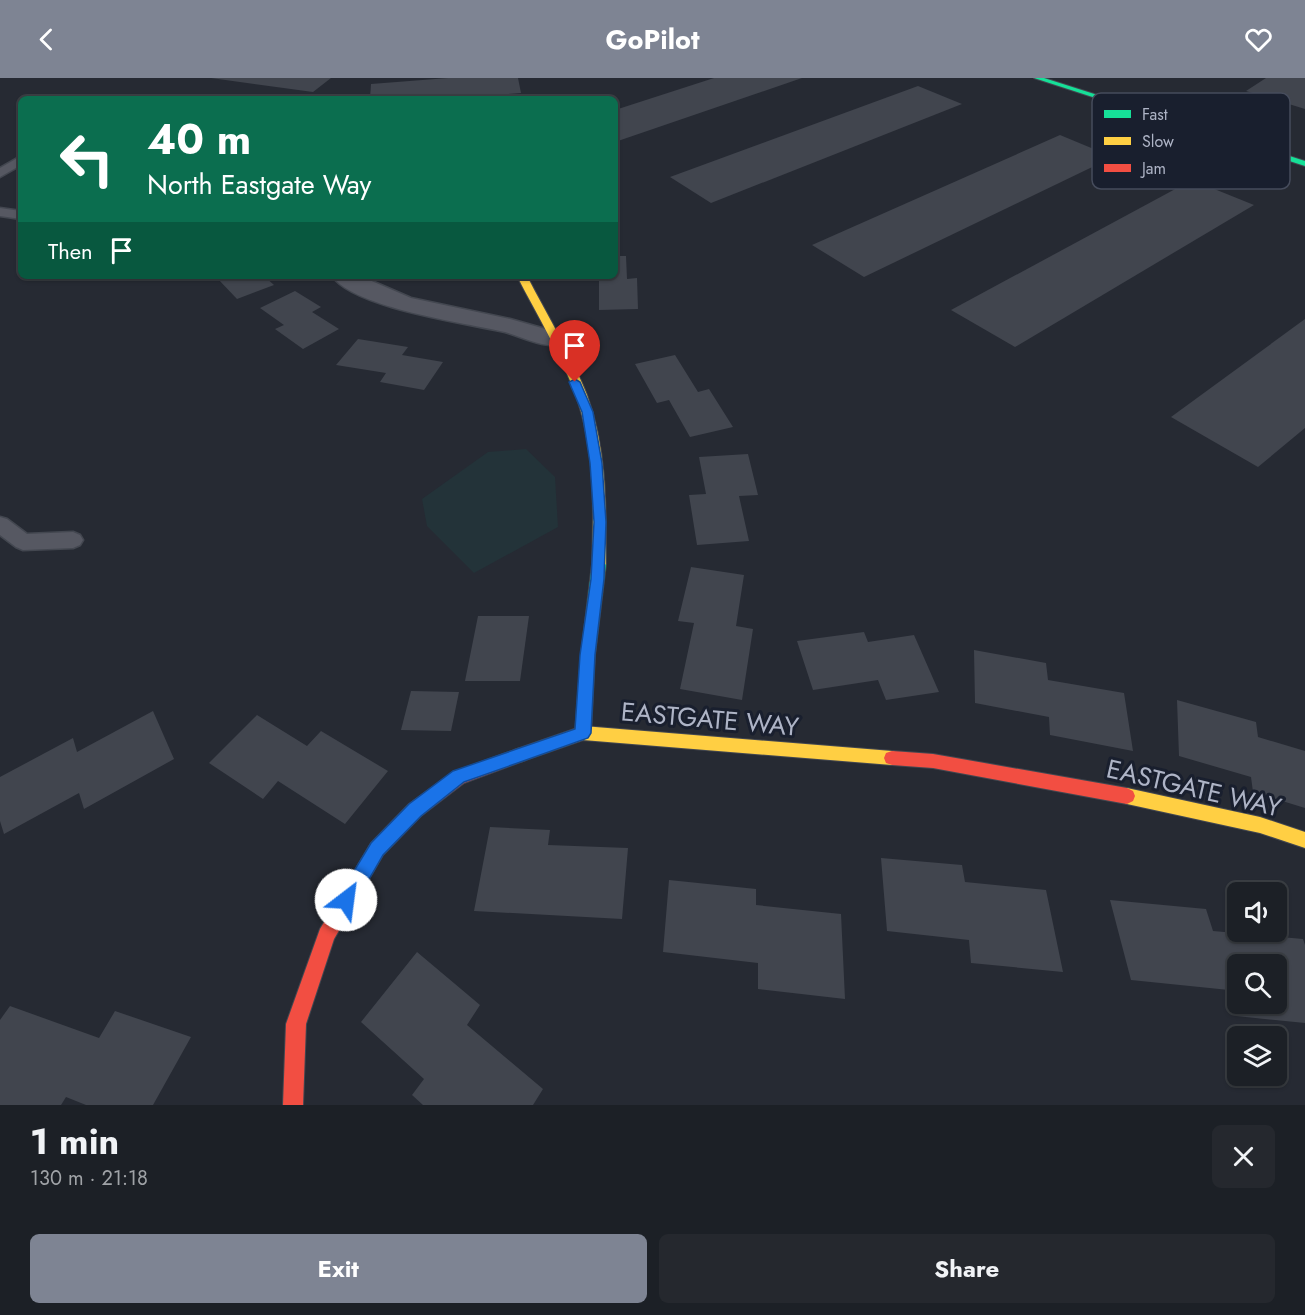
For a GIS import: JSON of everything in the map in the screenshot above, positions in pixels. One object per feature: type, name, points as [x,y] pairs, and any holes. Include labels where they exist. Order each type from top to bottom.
[{"type":"street","points":[[1036,78],[1092,96]]},
{"type":"street","points":[[1290,159],[1305,164]]},
{"type":"street","points":[[349,279],[373,292],[411,304],[459,317],[509,326],[554,339]]},
{"type":"street","points":[[524,279],[587,412],[596,463],[600,522],[598,579],[588,655],[583,733]]},
{"type":"street","name":"EASTGATE WAY","points":[[293,1105],[296,1024],[326,935],[377,849],[415,810],[459,777],[583,733],[933,761],[1106,791],[1260,825],[1305,840]]},
{"type":"lane","points":[[0,173],[18,162]]},
{"type":"lane","points":[[0,212],[18,215]]},
{"type":"lane","points":[[0,524],[23,542],[73,540]]},
{"type":"shaded area","points":[[526,449],[555,477],[558,527],[474,573],[427,526],[422,499],[488,452]]},
{"type":"building","points":[[211,78],[331,78],[313,92]]},
{"type":"building","points":[[448,78],[518,78],[521,93],[486,96],[370,96],[371,84]]},
{"type":"building","points":[[714,78],[802,78],[618,141],[618,109]]},
{"type":"building","points":[[1266,78],[1305,78],[1305,109],[1290,104],[1290,93],[1246,91]]},
{"type":"building","points":[[918,86],[962,104],[711,203],[670,177]]},
{"type":"building","points":[[1060,135],[1092,148],[1092,167],[864,277],[812,245]]},
{"type":"building","points":[[1175,189],[1214,189],[1254,205],[1015,347],[951,310]]},
{"type":"building","points":[[618,256],[626,256],[627,279],[637,278],[638,309],[599,310],[599,280],[588,280],[618,279]]},
{"type":"building","points":[[218,279],[267,279],[274,285],[237,299]]},
{"type":"building","points":[[295,291],[321,307],[312,312],[339,329],[303,349],[275,329],[284,325],[260,308]]},
{"type":"building","points":[[1305,319],[1305,428],[1258,467],[1171,417]]},
{"type":"building","points":[[358,339],[408,347],[402,355],[443,362],[424,390],[380,382],[386,373],[336,365]]},
{"type":"building","points":[[675,355],[698,392],[709,389],[733,427],[690,437],[669,400],[657,403],[635,364]]},
{"type":"building","points":[[748,454],[758,495],[739,496],[749,541],[697,545],[689,495],[706,494],[699,457]]},
{"type":"building","points":[[691,567],[744,575],[736,626],[753,629],[742,700],[680,689],[694,623],[678,621]]},
{"type":"building","points":[[478,616],[529,616],[520,681],[465,681]]},
{"type":"building","points":[[864,632],[868,642],[914,635],[939,692],[886,700],[878,680],[813,690],[797,641]]},
{"type":"building","points":[[974,650],[1046,663],[1048,680],[1124,693],[1133,751],[1050,735],[1049,717],[975,703]]},
{"type":"building","points":[[411,691],[459,692],[451,731],[401,730]]},
{"type":"building","points":[[1177,700],[1256,722],[1258,737],[1305,751],[1305,808],[1253,792],[1251,777],[1179,756]]},
{"type":"building","points":[[153,711],[174,759],[84,809],[79,793],[4,834],[0,821],[0,777],[73,738],[77,752]]},
{"type":"building","points":[[257,715],[307,746],[321,731],[388,771],[345,824],[278,781],[263,799],[209,763]]},
{"type":"building","points":[[490,827],[550,830],[548,845],[628,848],[622,919],[474,911]]},
{"type":"building","points":[[881,858],[962,865],[965,882],[1046,890],[1063,972],[971,963],[969,940],[887,931]]},
{"type":"building","points":[[669,880],[756,889],[756,905],[841,914],[845,999],[758,989],[758,963],[663,952]]},
{"type":"building","points":[[1110,900],[1206,909],[1213,931],[1227,932],[1227,942],[1287,942],[1287,938],[1303,939],[1305,945],[1305,1023],[1236,1016],[1235,1014],[1287,1014],[1287,954],[1227,954],[1227,990],[1131,980]]},
{"type":"building","points":[[417,952],[480,1005],[467,1025],[543,1089],[533,1105],[423,1105],[412,1095],[424,1079],[361,1022]]},
{"type":"building","points":[[10,1006],[99,1038],[115,1011],[191,1037],[153,1105],[86,1105],[66,1097],[61,1105],[0,1105],[0,1020]]},
{"type":"traffic: fast","points":[[1037,78],[1092,96]]},
{"type":"traffic: fast","points":[[1290,159],[1305,164]]},
{"type":"traffic: fast","points":[[583,733],[588,655],[599,564]]},
{"type":"traffic: slow","points":[[524,279],[567,362],[587,413],[597,469],[599,564]]},
{"type":"traffic: slow","points":[[520,755],[583,733],[892,758]]},
{"type":"traffic: slow","points":[[1127,796],[1260,825],[1305,840]]},
{"type":"traffic: jam","points":[[293,1105],[296,1024],[326,935],[377,849],[415,810],[459,777],[520,755]]},
{"type":"traffic: jam","points":[[892,758],[933,761],[1127,796]]},
{"type":"route","points":[[346,900],[377,849],[415,810],[459,777],[583,733],[588,655],[598,579],[600,522],[596,463],[587,412],[575,382]]}]
